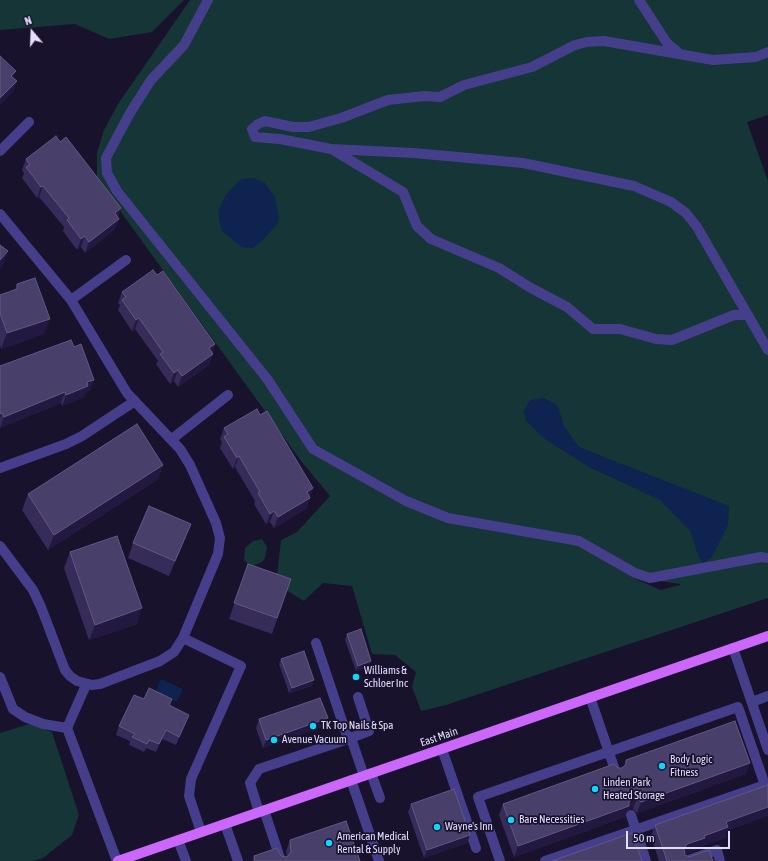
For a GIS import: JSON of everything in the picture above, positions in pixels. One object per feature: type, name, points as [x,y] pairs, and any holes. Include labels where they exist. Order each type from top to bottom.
[{"type":"main road","name":"East Main","points":[[117,861],[768,636]]},
{"type":"street","points":[[208,0],[184,45],[151,80],[130,113],[106,158],[107,173],[117,191],[268,380],[313,449],[406,501],[448,518],[579,541],[635,573],[650,578],[761,557],[768,558]]},
{"type":"street","points":[[639,0],[667,42],[680,54]]},
{"type":"street","points":[[768,52],[756,57],[713,60],[604,42],[587,42],[574,45],[532,67],[464,85],[440,97],[424,96],[388,100],[342,118],[309,127],[294,127],[265,121],[252,129],[255,137],[280,139],[331,149],[414,153],[523,163],[634,186],[671,202],[686,213],[697,228],[768,350]]},
{"type":"street","points":[[0,151],[29,122]]},
{"type":"street","points":[[331,149],[403,192],[417,226],[431,239],[499,268],[531,288],[567,307],[593,329],[620,329],[656,339],[672,340],[734,315],[748,315]]},
{"type":"street","points":[[0,214],[71,300],[121,384],[135,401],[172,439],[190,465],[216,523],[220,538],[218,554],[183,638],[174,652],[160,661],[100,684],[86,685],[70,676],[66,670],[33,590],[0,546]]},
{"type":"street","points":[[71,300],[126,260]]},
{"type":"street","points":[[172,439],[228,395]]},
{"type":"street","points":[[0,468],[66,444],[135,401]]},
{"type":"street","points":[[183,638],[241,666],[191,779],[189,796],[201,832]]},
{"type":"street","points":[[316,643],[349,738],[380,798]]},
{"type":"street","points":[[733,648],[768,750]]},
{"type":"street","points":[[0,677],[13,709],[25,717],[43,724],[67,728]]},
{"type":"street","points":[[86,685],[67,728],[117,861]]},
{"type":"street","points":[[752,702],[768,696]]},
{"type":"street","points":[[281,861],[250,783],[259,769],[369,731],[358,697]]},
{"type":"street","points":[[590,697],[616,773]]},
{"type":"street","points":[[500,861],[478,797],[738,707],[764,785],[545,861]]},
{"type":"street","points":[[442,749],[476,848]]},
{"type":"street","points":[[351,780],[379,861]]},
{"type":"street","points":[[631,815],[646,861]]},
{"type":"street","points":[[225,824],[238,861]]},
{"type":"street","points":[[178,840],[186,861]]},
{"type":"street","points":[[686,861],[717,850],[720,861]]},
{"type":"green space","points":[[0,0],[184,0],[152,32],[109,39],[75,24],[0,30]]},
{"type":"green space","points":[[190,0],[768,0],[768,115],[747,122],[768,181],[768,598],[446,705],[421,711],[412,687],[416,672],[395,655],[372,654],[352,586],[323,583],[304,601],[276,584],[281,540],[297,532],[330,496],[301,461],[97,179],[97,153],[104,130],[118,104]],"holes":[[[631,577],[680,584],[661,590]]]},
{"type":"green space","points":[[262,539],[267,547],[265,558],[262,562],[253,566],[248,564],[244,560],[245,548],[253,541]]},
{"type":"green space","points":[[29,724],[52,732],[79,815],[72,835],[43,858],[33,861],[0,861],[0,733]]},
{"type":"water","points":[[254,178],[265,183],[275,197],[279,219],[277,224],[264,239],[253,248],[242,247],[221,230],[218,211],[225,196],[237,183],[242,179]]},
{"type":"water","points":[[544,398],[558,406],[564,426],[579,447],[729,506],[728,525],[712,557],[703,563],[698,555],[690,531],[660,500],[589,467],[545,439],[526,421],[524,411],[530,400]]},
{"type":"water","points":[[161,679],[183,689],[177,702],[155,693]]},
{"type":"building","points":[[0,56],[16,71],[11,76],[17,81],[0,98]]},
{"type":"building","points":[[56,136],[60,142],[66,137],[121,208],[115,213],[119,219],[89,242],[85,236],[81,239],[67,220],[69,218],[43,186],[41,187],[26,167],[30,165],[26,159]]},
{"type":"building","points":[[0,245],[8,251],[0,260]]},
{"type":"building","points":[[153,270],[157,275],[163,271],[215,344],[209,348],[213,354],[182,376],[178,370],[174,373],[160,354],[163,352],[139,318],[136,320],[122,300],[126,297],[122,292]]},
{"type":"building","points":[[35,278],[50,319],[7,333],[0,313],[0,295],[17,289],[17,284]]},
{"type":"building","points":[[71,340],[74,347],[81,344],[94,380],[87,382],[88,386],[66,395],[65,392],[4,417],[2,413],[0,414],[0,366]]},
{"type":"building","points":[[257,409],[260,415],[267,411],[313,488],[307,492],[310,498],[278,517],[274,511],[270,514],[258,493],[260,492],[239,456],[237,458],[224,437],[228,434],[224,428]]},
{"type":"building","points":[[137,424],[163,465],[54,535],[28,494]]},
{"type":"building","points":[[149,506],[191,524],[175,561],[133,543]]},
{"type":"building","points":[[117,536],[142,608],[95,625],[70,552]]},
{"type":"building","points":[[248,564],[291,579],[277,618],[234,603]]},
{"type":"building","points":[[361,629],[371,661],[358,666],[347,634]]},
{"type":"building","points":[[304,651],[314,680],[292,688],[281,659]]},
{"type":"building","points":[[149,688],[172,699],[169,705],[189,715],[179,737],[166,730],[159,744],[149,740],[147,744],[132,737],[135,734],[119,726],[134,695],[144,699]]},
{"type":"building","points":[[320,698],[328,718],[266,740],[259,719]]},
{"type":"building","points":[[735,721],[750,763],[641,802],[637,798],[633,798],[629,802],[629,806],[518,846],[503,804],[614,764],[618,768],[622,768],[626,764],[626,760]]},
{"type":"building","points":[[768,785],[768,807],[726,822],[728,827],[704,836],[705,838],[687,844],[684,849],[685,855],[689,857],[709,850],[713,861],[667,861],[655,825]]},
{"type":"building","name":"Wayne's Inn","points":[[454,789],[470,835],[427,850],[411,804]]},
{"type":"building","points":[[346,821],[360,861],[255,861],[254,856],[277,848],[281,856],[287,857],[291,852],[290,840]]},
{"type":"building","points":[[632,833],[642,861],[552,861]]},
{"type":"place","name":"Williams & Schloer Inc","points":[[356,677]]},
{"type":"place","name":"TK Top Nails & Spa","points":[[313,726]]},
{"type":"place","name":"Avenue Vacuum","points":[[274,740]]},
{"type":"place","name":"Body Logic Fitness","points":[[662,766]]},
{"type":"place","name":"Linden Park Heated Storage","points":[[595,789]]},
{"type":"place","name":"Bare Necessities","points":[[511,820]]},
{"type":"place","name":"Wayne's Inn","points":[[437,827]]},
{"type":"place","name":"American Medical Rental & Supply","points":[[329,843]]}]
